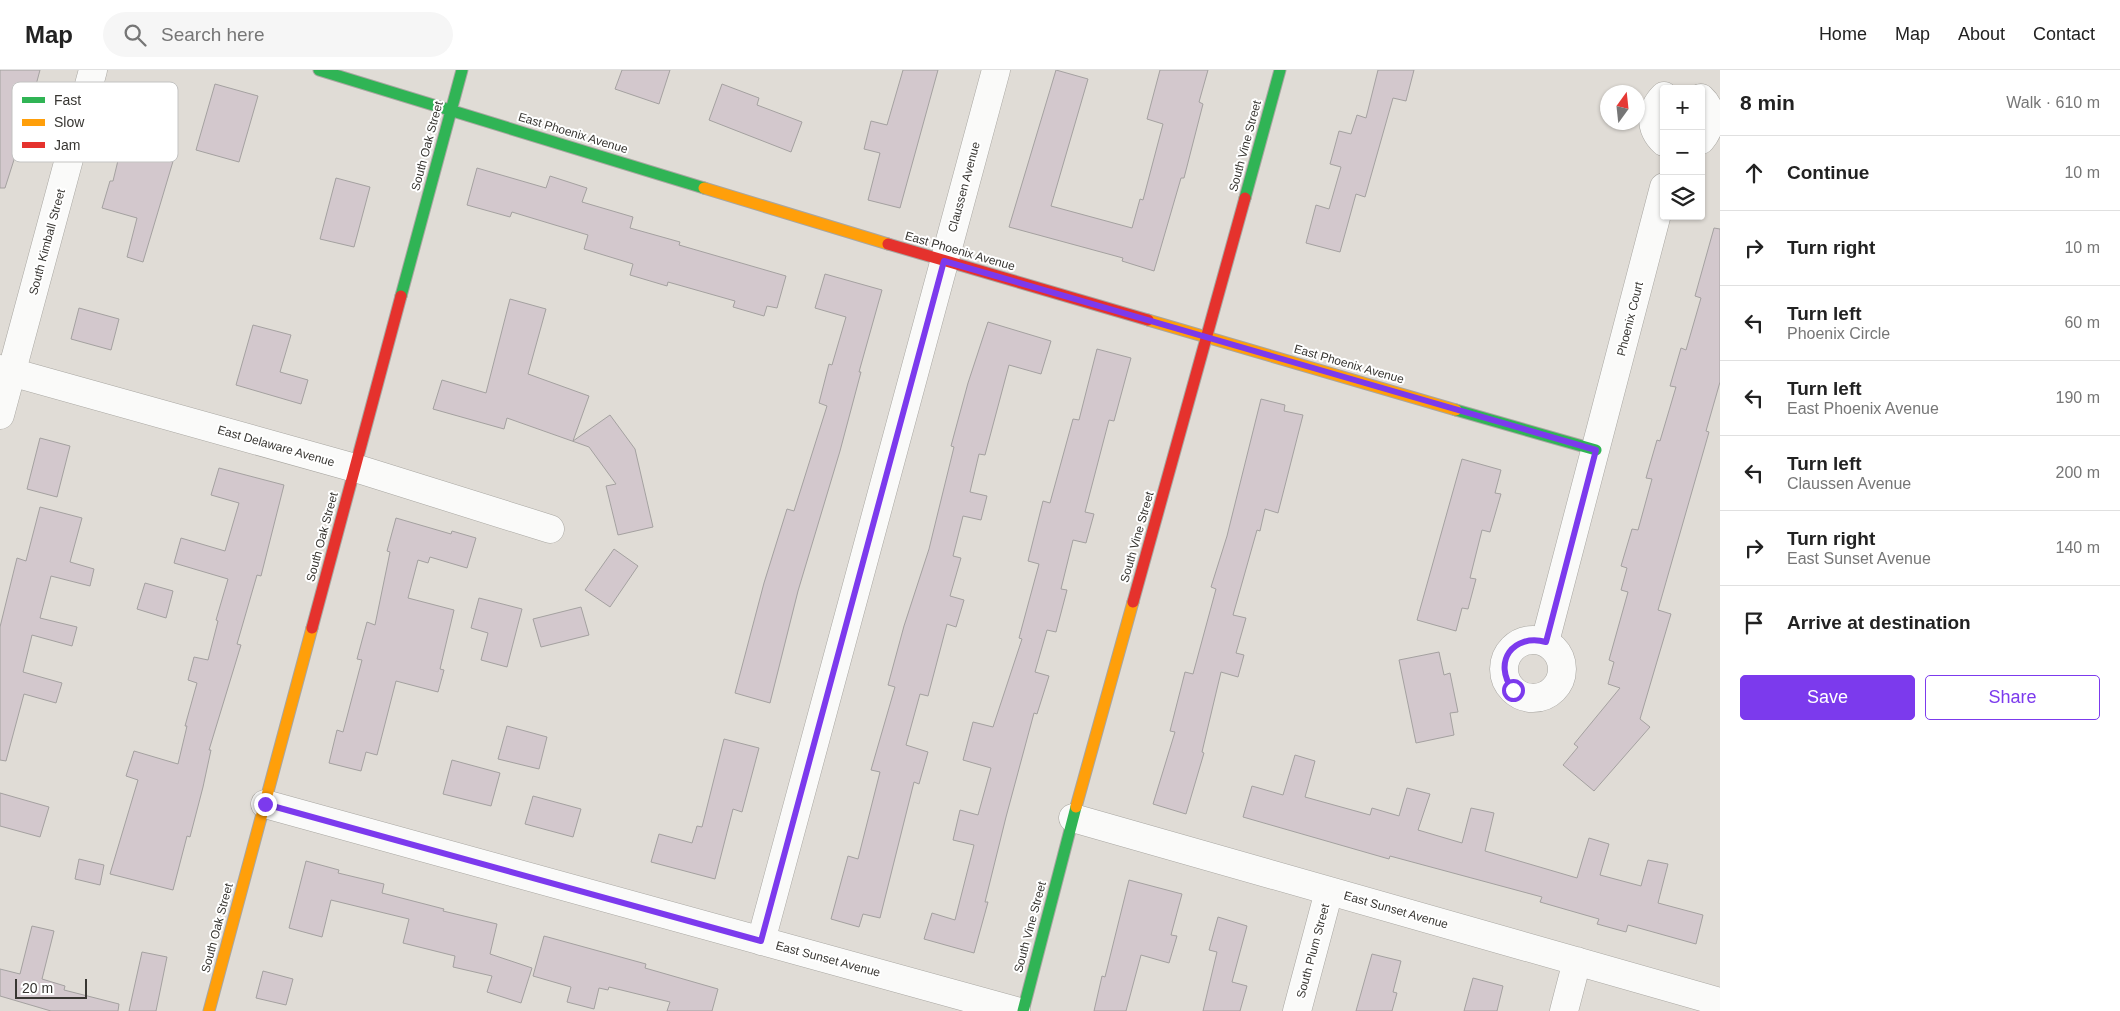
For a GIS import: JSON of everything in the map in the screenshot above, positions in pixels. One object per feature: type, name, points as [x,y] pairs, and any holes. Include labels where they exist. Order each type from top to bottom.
[{"type":"street","name":"East Phoenix Avenue","points":[[319,70],[944,261],[1596,450]]},
{"type":"street","name":"South Oak Street","points":[[209,1011],[462,70]]},
{"type":"street","name":"Claussen Avenue","points":[[761,941],[996,70]]},
{"type":"street","name":"South Vine Street","points":[[1023,1011],[1073,818],[1280,70]]},
{"type":"street","points":[[1660,100],[1652,119],[1660,138]]},
{"type":"street","points":[[1705,104],[1710,111],[1711,121],[1705,135]]},
{"type":"street","name":"South Kimball Street","points":[[0,415],[6,371],[66,162]]},
{"type":"street","name":"Phoenix Court","points":[[1546,642],[1660,202]]},
{"type":"street","name":"East Delaware Avenue","points":[[6,371],[355,468],[550,529]]},
{"type":"street","name":"East Sunset Avenue","points":[[265,804],[1016,1011]]},
{"type":"street","name":"East Sunset Avenue","points":[[1073,818],[1720,1002]]},
{"type":"street","name":"South Plum Street","points":[[1297,1011],[1329,891]]},
{"type":"street","points":[[1564,1011],[1577,961]]},
{"type":"building","points":[[0,70],[40,70],[37,82],[12,82],[13,162],[5,188],[0,188]]},
{"type":"building","points":[[622,70],[670,70],[659,104],[615,89]]},
{"type":"building","points":[[903,70],[938,70],[900,208],[868,200],[880,153],[864,149],[871,121],[887,125]]},
{"type":"building","points":[[1056,70],[1088,79],[1051,206],[1132,228],[1140,199],[1143,200],[1163,124],[1147,119],[1160,70],[1208,70],[1199,102],[1203,104],[1184,178],[1181,178],[1154,271],[1122,261],[1123,258],[1009,227]]},
{"type":"building","points":[[1378,70],[1414,70],[1406,101],[1393,98],[1365,197],[1356,194],[1340,252],[1306,243],[1316,205],[1329,209],[1341,167],[1330,164],[1339,131],[1351,134],[1357,115],[1366,118]]},
{"type":"building","points":[[215,84],[258,96],[239,162],[196,150]]},
{"type":"building","points":[[722,84],[759,98],[757,105],[802,122],[791,152],[709,120]]},
{"type":"building","points":[[118,162],[173,162],[143,262],[127,257],[137,218],[102,208],[110,181],[113,181]]},
{"type":"building","points":[[477,168],[546,188],[550,176],[587,188],[582,202],[633,217],[630,228],[680,242],[679,245],[786,276],[777,308],[767,306],[764,316],[733,307],[735,301],[668,282],[667,286],[630,275],[633,264],[584,249],[588,235],[512,212],[510,217],[467,205]]},
{"type":"building","points":[[336,178],[370,187],[354,247],[320,239]]},
{"type":"building","points":[[1714,228],[1720,229],[1720,382],[1706,431],[1709,432],[1658,610],[1671,614],[1640,719],[1650,727],[1594,791],[1563,765],[1578,747],[1574,744],[1620,688],[1608,684],[1614,662],[1609,660],[1628,592],[1621,590],[1627,568],[1621,566],[1632,529],[1638,530],[1652,479],[1646,478],[1657,440],[1660,441],[1676,387],[1670,386],[1681,348],[1686,350],[1701,298],[1695,296]]},
{"type":"building","points":[[825,274],[882,290],[859,372],[861,372],[840,451],[798,591],[770,703],[735,693],[764,583],[787,509],[794,511],[827,406],[819,403],[829,364],[832,365],[846,317],[815,308]]},
{"type":"building","points":[[510,299],[546,309],[528,374],[589,396],[573,441],[610,415],[635,449],[653,527],[618,535],[606,486],[616,484],[589,447],[507,418],[504,429],[433,409],[442,380],[486,393]]},
{"type":"building","points":[[79,308],[119,319],[111,350],[71,339]]},
{"type":"building","points":[[988,322],[1051,341],[1041,374],[1009,365],[985,455],[979,454],[970,492],[987,496],[981,520],[963,516],[953,556],[961,558],[950,596],[964,600],[956,627],[947,624],[928,696],[920,694],[906,745],[928,752],[919,784],[914,782],[880,918],[863,914],[859,927],[831,919],[848,856],[858,859],[880,772],[871,770],[895,687],[888,685],[904,626],[929,549],[954,447],[951,446],[968,383]]},
{"type":"building","points":[[253,325],[291,335],[280,372],[308,380],[301,404],[236,385]]},
{"type":"building","points":[[1097,349],[1131,358],[1114,421],[1109,420],[1085,512],[1094,514],[1086,543],[1073,540],[1061,589],[1067,590],[1056,632],[1047,630],[1035,672],[1049,676],[1037,714],[1034,713],[1006,817],[985,902],[988,902],[974,953],[924,939],[932,913],[955,920],[974,845],[953,840],[960,810],[978,815],[991,768],[963,760],[973,722],[993,727],[1022,639],[1019,638],[1039,564],[1028,561],[1043,501],[1050,503],[1073,419],[1079,420]]},
{"type":"building","points":[[1261,399],[1285,405],[1284,411],[1303,415],[1278,513],[1265,509],[1260,531],[1257,530],[1233,615],[1246,618],[1236,653],[1244,655],[1238,677],[1221,672],[1202,752],[1204,753],[1186,814],[1153,804],[1175,732],[1170,731],[1185,672],[1193,674],[1216,589],[1211,587],[1227,536]]},
{"type":"building","points":[[40,438],[70,446],[57,497],[27,489]]},
{"type":"building","points":[[1462,459],[1501,470],[1495,493],[1501,494],[1490,532],[1482,530],[1470,578],[1476,579],[1468,609],[1462,608],[1456,631],[1417,620]]},
{"type":"building","points":[[219,468],[284,485],[261,576],[257,575],[237,644],[241,645],[209,750],[211,750],[203,787],[190,837],[187,836],[173,890],[110,874],[138,780],[126,776],[134,751],[178,764],[187,726],[185,726],[197,683],[188,680],[194,657],[208,660],[218,621],[216,620],[228,579],[174,563],[181,538],[225,551],[239,503],[211,495]]},
{"type":"building","points":[[40,507],[82,518],[70,562],[94,569],[90,586],[51,576],[40,618],[77,627],[72,646],[32,635],[23,672],[62,683],[56,703],[24,694],[6,761],[0,760],[0,627],[17,558],[26,561]]},
{"type":"building","points":[[396,518],[451,534],[452,531],[476,538],[467,568],[430,557],[428,563],[418,560],[408,598],[454,610],[440,669],[444,670],[438,692],[396,681],[377,755],[366,752],[361,771],[329,763],[337,730],[343,732],[362,660],[357,659],[367,622],[375,625],[390,552],[387,551]]},
{"type":"building","points":[[614,549],[638,566],[610,607],[585,590]]},
{"type":"building","points":[[145,583],[173,591],[166,618],[137,609]]},
{"type":"building","points":[[479,598],[522,609],[507,667],[481,660],[488,633],[471,628]]},
{"type":"building","points":[[581,607],[589,635],[541,647],[533,619]]},
{"type":"building","points":[[1439,652],[1444,675],[1450,673],[1458,712],[1450,713],[1454,735],[1416,743],[1399,660]]},
{"type":"building","points":[[507,726],[547,737],[539,769],[498,759]]},
{"type":"building","points":[[724,739],[759,748],[742,812],[733,809],[715,879],[651,862],[659,834],[692,843],[697,826],[702,827]]},
{"type":"building","points":[[1295,755],[1315,761],[1305,797],[1370,815],[1372,808],[1399,816],[1407,788],[1430,794],[1418,830],[1462,843],[1471,808],[1494,813],[1485,851],[1577,878],[1589,838],[1609,844],[1600,875],[1641,886],[1648,860],[1668,864],[1658,903],[1703,915],[1696,944],[1628,925],[1626,932],[1597,924],[1599,919],[1540,902],[1542,897],[1390,856],[1389,859],[1243,817],[1252,786],[1283,795]]},
{"type":"building","points":[[452,760],[500,773],[491,806],[443,794]]},
{"type":"building","points":[[0,793],[49,807],[40,837],[0,826]]},
{"type":"building","points":[[533,796],[581,809],[573,837],[525,824]]},
{"type":"building","points":[[79,859],[104,865],[100,885],[75,879]]},
{"type":"building","points":[[306,861],[339,870],[338,873],[384,884],[382,893],[444,909],[443,911],[497,924],[490,954],[532,968],[521,1003],[487,992],[492,976],[453,967],[455,956],[403,943],[409,919],[331,900],[322,937],[289,928]]},
{"type":"building","points":[[1129,880],[1182,894],[1171,935],[1177,936],[1169,963],[1141,955],[1126,1011],[1094,1011],[1102,976],[1105,977]]},
{"type":"building","points":[[1218,917],[1247,926],[1232,982],[1247,986],[1240,1011],[1203,1011],[1217,952],[1209,950]]},
{"type":"building","points":[[32,926],[54,931],[42,979],[65,986],[64,990],[119,1004],[118,1011],[51,1011],[0,996],[0,969],[20,974]]},
{"type":"building","points":[[544,936],[646,964],[645,968],[718,989],[712,1011],[667,1011],[670,1002],[609,987],[608,990],[599,988],[594,1009],[567,1002],[571,987],[533,976]]},
{"type":"building","points":[[142,952],[167,957],[156,1011],[129,1011]]},
{"type":"building","points":[[1372,954],[1401,961],[1393,992],[1397,993],[1392,1011],[1356,1011]]},
{"type":"building","points":[[263,971],[293,979],[286,1005],[256,998]]},
{"type":"building","points":[[1473,978],[1503,986],[1497,1011],[1464,1011]]},
{"type":"traffic: fast","points":[[319,70],[704,188]]},
{"type":"traffic: fast","points":[[401,296],[462,70]]},
{"type":"traffic: fast","points":[[1245,198],[1280,70]]},
{"type":"traffic: fast","points":[[1456,410],[1596,450]]},
{"type":"traffic: fast","points":[[1023,1011],[1076,807]]},
{"type":"traffic: slow","points":[[704,188],[888,244]]},
{"type":"traffic: slow","points":[[1148,320],[1456,410]]},
{"type":"traffic: slow","points":[[1076,807],[1133,602]]},
{"type":"traffic: slow","points":[[209,1011],[312,628]]},
{"type":"traffic: jam","points":[[1133,602],[1245,198]]},
{"type":"traffic: jam","points":[[888,244],[1148,320]]},
{"type":"traffic: jam","points":[[312,628],[401,296]]},
{"type":"route","points":[[265,804],[761,941],[944,261],[1596,450],[1546,642],[1528,640],[1519,643],[1507,656],[1504,674],[1507,683],[1513,690]]}]
